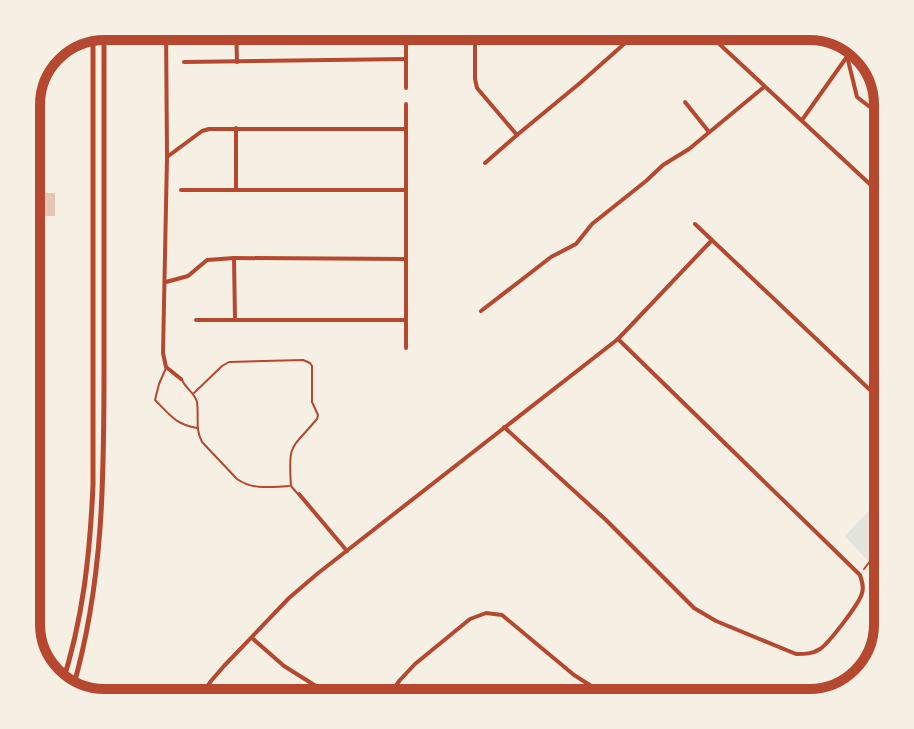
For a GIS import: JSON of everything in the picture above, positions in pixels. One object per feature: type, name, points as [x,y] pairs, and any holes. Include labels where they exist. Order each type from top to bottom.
[{"type":"main road","points":[[64,675],[84,590],[92,516],[93,41]]},
{"type":"main road","points":[[75,681],[95,590],[103,502],[104,41]]},
{"type":"street","points":[[475,40],[477,88],[517,135]]},
{"type":"street","points":[[485,163],[628,40]]},
{"type":"street","points":[[715,40],[874,188]]},
{"type":"street","points":[[166,41],[163,353],[166,367],[181,379]]},
{"type":"street","points":[[236,41],[237,62]]},
{"type":"street","points":[[406,41],[406,88]]},
{"type":"street","points":[[802,120],[847,56]]},
{"type":"street","points":[[847,56],[857,97],[874,110]]},
{"type":"street","points":[[184,62],[405,59]]},
{"type":"street","points":[[481,311],[551,257],[576,244],[592,224],[764,87]]},
{"type":"street","points":[[685,102],[709,132]]},
{"type":"street","points":[[406,104],[406,348]]},
{"type":"street","points":[[167,157],[202,131],[216,128],[405,129]]},
{"type":"street","points":[[236,128],[236,190]]},
{"type":"street","points":[[181,190],[405,190]]},
{"type":"street","points":[[695,224],[874,394]]},
{"type":"street","points":[[206,689],[289,598],[618,339],[712,240]]},
{"type":"street","points":[[234,258],[235,319]]},
{"type":"street","points":[[166,282],[188,276],[207,260],[406,259]]},
{"type":"street","points":[[196,320],[406,320]]},
{"type":"street","points":[[504,427],[606,520],[694,608],[716,621],[796,654],[814,652],[826,644],[860,598],[863,587],[860,575],[618,339]]},
{"type":"street","points":[[299,494],[347,551]]},
{"type":"street","points":[[393,689],[415,664],[470,619],[492,612],[510,619],[574,675],[596,689]]},
{"type":"street","points":[[252,638],[284,666],[321,689]]},
{"type":"lane","points":[[194,393],[229,362],[303,360],[310,363],[312,402],[318,415],[291,449],[289,461],[291,486],[299,494]]},
{"type":"lane","points":[[166,367],[155,400],[176,422],[197,428]]},
{"type":"lane","points":[[181,379],[187,389],[194,393],[197,428],[202,442],[243,484],[291,486]]},
{"type":"path","points":[[860,575],[874,556]]},
{"type":"shaded area","points":[[874,506],[874,568],[845,536]]},
{"type":"building","points":[[40,193],[55,193],[55,216],[40,216]]}]
